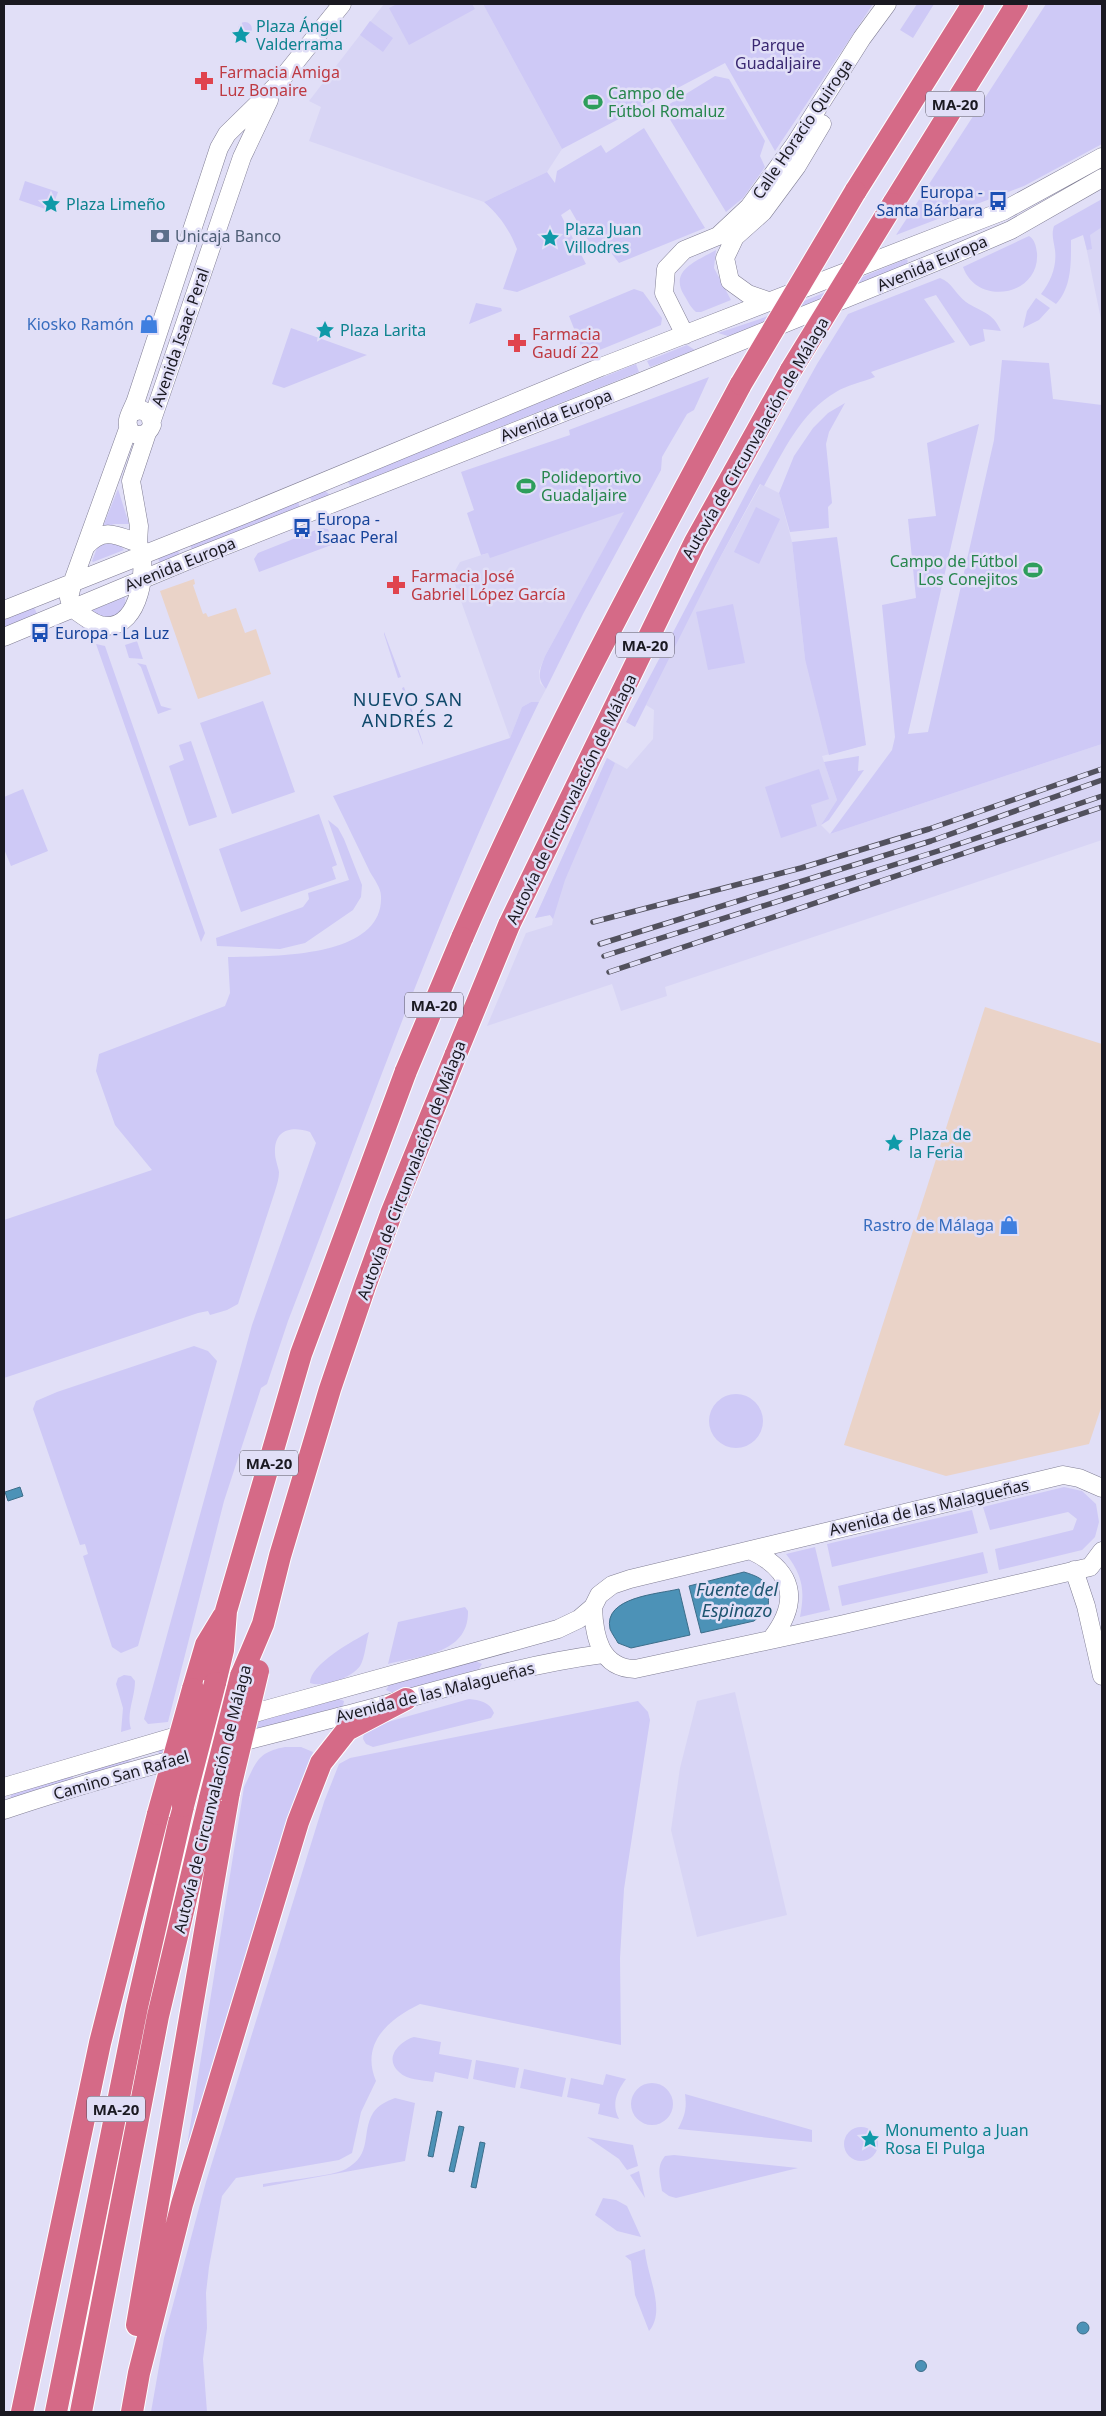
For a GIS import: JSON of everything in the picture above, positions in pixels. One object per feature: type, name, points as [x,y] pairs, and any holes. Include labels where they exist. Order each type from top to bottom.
[{"type":"highway","name":"Autovía de Circunvalación de Málaga","points":[[56,2412],[135,2016],[183,1806],[204,1686],[223,1650],[226,1612],[301,1354],[406,1071],[508,834],[660,533],[741,384],[855,192],[973,4]]},
{"type":"highway","name":"Autovía de Circunvalación de Málaga","points":[[81,2412],[158,2016],[219,1795],[280,1556],[330,1389],[391,1214],[509,925],[694,542],[792,370],[1017,4]]},
{"type":"highway","points":[[22,2412],[100,2043],[158,1814],[204,1686]]},
{"type":"highway","points":[[132,2412],[139,2373],[182,2204],[298,1822],[321,1763],[347,1730],[406,1699]]},
{"type":"highway","points":[[121,2412],[219,1795]]},
{"type":"main road","name":"Avenida Isaac Peral","points":[[276,86],[246,146],[131,481],[139,526],[142,581],[138,597],[126,619],[116,624],[104,626],[72,608],[69,598],[130,421],[219,148],[227,134],[276,86],[342,4]]},
{"type":"main road","name":"Calle Horacio Quiroga","points":[[684,335],[664,293],[666,269],[684,250],[718,236],[749,207],[795,144],[862,38],[887,4]]},
{"type":"main road","name":"Calle Horacio Quiroga","points":[[771,302],[748,294],[730,281],[725,258],[735,237],[763,212],[797,166],[892,4]]},
{"type":"main road","points":[[227,134],[236,134],[242,138],[246,146]]},
{"type":"main road","name":"Avenida Europa","points":[[4,610],[73,582],[140,549],[241,516],[684,335],[1003,211],[1102,157]]},
{"type":"main road","name":"Avenida Europa","points":[[4,637],[204,554],[719,350],[1011,230],[1102,178]]},
{"type":"main road","points":[[684,335],[719,350]]},
{"type":"main road","points":[[130,421],[137,435],[150,427]]},
{"type":"main road","points":[[86,546],[95,537],[112,533],[140,549]]},
{"type":"main road","name":"Avenida de las Malagueñas","points":[[265,1710],[558,1629],[579,1619],[592,1607],[599,1596],[612,1585],[630,1578],[1063,1475],[1100,1489]]},
{"type":"main road","points":[[750,1550],[768,1558],[782,1572],[789,1588],[789,1603],[785,1622],[772,1638]]},
{"type":"main road","points":[[592,1607],[596,1640],[603,1654],[612,1663],[635,1669],[1090,1567],[1102,1551]]},
{"type":"main road","points":[[1074,1570],[1086,1606],[1102,1676]]},
{"type":"main road","name":"Avenida de las Malagueñas","points":[[267,1735],[566,1659],[603,1654]]},
{"type":"main road","name":"Camino San Rafael","points":[[4,1787],[265,1710]]},
{"type":"main road","name":"Camino San Rafael","points":[[4,1810],[82,1785],[267,1735]]},
{"type":"shaded area","points":[[384,4],[483,4],[562,149],[547,172],[484,202],[309,141],[321,107],[309,101]]},
{"type":"shaded area","points":[[1102,221],[1102,324],[1083,232]]},
{"type":"shaded area","points":[[761,484],[779,493],[792,542],[805,659],[866,745],[822,756],[837,800],[821,825],[830,834],[1102,744],[1102,840],[665,987],[667,996],[621,1011],[612,984],[487,1026],[526,933],[552,925],[553,919],[550,915],[535,918],[607,758],[627,769],[653,739],[654,710],[646,705],[716,565]]},
{"type":"shaded area","points":[[625,511],[545,656],[539,671],[540,683],[546,689],[539,702],[531,702],[522,707],[510,738],[452,576],[460,562],[488,553],[491,557]]},
{"type":"shaded area","points":[[194,579],[195,584],[193,585],[203,614],[206,613],[208,617],[236,608],[245,633],[256,629],[271,674],[198,699],[160,591]]},
{"type":"shaded area","name":"Rastro de Málaga","points":[[985,1007],[1102,1044],[1102,1405],[1089,1444],[946,1476],[844,1445]]},
{"type":"shaded area","points":[[735,1692],[787,1915],[697,1937],[671,1830],[680,1768],[697,1701]]},
{"type":"green space","points":[[397,4],[472,4],[475,9],[409,45],[389,8]]},
{"type":"green space","name":"Campo de Fútbol Romaluz","points":[[483,4],[873,4],[775,151],[725,63],[562,149]]},
{"type":"green space","points":[[917,4],[934,4],[913,38],[900,30]]},
{"type":"green space","points":[[1046,4],[1102,4],[1102,144],[1024,186],[896,235]]},
{"type":"green space","points":[[370,21],[393,38],[383,52],[360,35]]},
{"type":"green space","points":[[242,22],[248,22],[252,29],[248,36],[242,36],[238,32],[238,26]]},
{"type":"green space","points":[[715,76],[729,79],[765,141],[760,156],[765,167],[743,198],[726,212],[663,108]]},
{"type":"green space","points":[[644,128],[705,228],[619,263],[602,241],[592,247],[570,209],[561,215],[586,264],[517,292],[503,289],[517,249],[503,223],[484,202],[547,172],[555,183],[557,171],[601,145],[606,153]]},
{"type":"green space","points":[[25,181],[58,192],[51,211],[19,200]]},
{"type":"green space","points":[[1102,199],[1102,227],[1090,235],[1092,249],[1087,250],[1083,235],[1071,240],[1070,274],[1065,290],[1056,304],[1041,294],[1048,284],[1054,268],[1054,226]]},
{"type":"green space","points":[[1029,236],[1034,241],[1037,253],[1035,268],[1029,279],[1019,287],[1006,291],[993,291],[981,288],[970,280],[963,267]]},
{"type":"green space","points":[[716,250],[714,268],[731,300],[701,312],[696,312],[684,295],[680,286],[680,279],[687,267]]},
{"type":"green space","points":[[906,259],[908,261],[906,265],[755,328],[728,336],[718,333],[760,319]]},
{"type":"green space","points":[[940,278],[948,282],[966,302],[990,316],[998,324],[1001,331],[983,329],[985,341],[970,346],[936,295],[924,299],[955,342],[871,372],[875,377],[840,390],[813,410],[794,434],[764,486],[760,484],[716,565],[635,727],[626,722],[753,480],[817,364],[848,314]]},
{"type":"green space","points":[[634,289],[643,292],[662,318],[661,325],[585,356],[569,316]]},
{"type":"green space","points":[[1036,298],[1050,308],[1039,320],[1023,328],[1027,311]]},
{"type":"green space","points":[[476,303],[501,308],[502,311],[469,324]]},
{"type":"green space","points":[[291,328],[367,355],[284,388],[272,384]]},
{"type":"green space","points":[[687,345],[695,350],[650,367],[647,361]]},
{"type":"green space","name":"Campo de Fútbol Los Conejitos","points":[[1002,360],[1049,363],[1053,399],[1102,405],[1102,744],[830,834],[892,750],[895,737],[882,605],[916,598],[908,519],[936,516],[927,443],[979,424],[908,734],[928,732],[994,440]]},
{"type":"green space","points":[[636,364],[639,372],[351,486],[346,480]]},
{"type":"green space","points":[[709,377],[694,410],[687,414],[662,457],[661,470],[583,614],[546,689],[540,677],[540,669],[545,656],[624,512],[490,558],[488,553],[481,555],[467,513],[474,510],[461,472],[570,435],[569,430]]},
{"type":"green space","points":[[845,403],[829,432],[826,444],[832,503],[828,507],[829,528],[790,532],[779,493],[794,456],[813,428],[828,413]]},
{"type":"green space","points":[[118,489],[129,524],[114,524],[102,529]]},
{"type":"green space","points":[[324,490],[330,495],[312,502],[309,495]]},
{"type":"green space","points":[[297,500],[300,507],[192,550],[189,543]]},
{"type":"green space","points":[[756,507],[780,519],[759,564],[734,552]]},
{"type":"green space","points":[[321,528],[328,529],[334,544],[259,572],[254,559],[258,553]]},
{"type":"green space","points":[[837,537],[866,745],[829,755],[805,659],[792,542]]},
{"type":"green space","points":[[108,542],[120,545],[124,550],[93,562],[97,548]]},
{"type":"green space","points":[[177,548],[180,555],[160,563],[157,556]]},
{"type":"green space","points":[[125,597],[123,609],[116,616],[105,617],[94,613],[93,610]]},
{"type":"green space","points":[[733,604],[745,663],[708,670],[696,612]]},
{"type":"green space","points":[[34,607],[37,614],[4,628],[4,620]]},
{"type":"green space","points":[[88,623],[94,637],[83,640],[80,629]]},
{"type":"green space","points":[[384,632],[401,677],[398,678]]},
{"type":"green space","points":[[137,641],[143,659],[129,658],[125,645]]},
{"type":"green space","points":[[96,644],[105,646],[205,933],[201,942]]},
{"type":"green space","points":[[137,663],[146,665],[161,706],[172,709],[158,714],[141,667]]},
{"type":"green space","points":[[404,687],[423,743],[423,745],[402,688]]},
{"type":"green space","points":[[263,701],[295,792],[232,814],[200,723]]},
{"type":"green space","points":[[531,702],[539,702],[503,778],[438,931],[288,1321],[267,1384],[261,1388],[224,1501],[168,1722],[148,1724],[144,1719],[252,1325],[316,1143],[310,1132],[297,1129],[285,1131],[281,1134],[275,1145],[275,1158],[279,1172],[278,1182],[238,1304],[227,1310],[210,1315],[208,1311],[198,1313],[4,1378],[4,1220],[152,1170],[115,1125],[96,1071],[99,1054],[225,1006],[230,993],[228,957],[270,956],[322,950],[345,943],[364,932],[377,917],[381,896],[380,890],[333,796],[510,738],[522,707]]},
{"type":"green space","points":[[191,741],[217,817],[189,826],[169,766],[184,760],[179,745]]},
{"type":"green space","points":[[859,756],[858,771],[864,770],[829,820],[821,825],[837,800],[824,762]]},
{"type":"green space","points":[[607,758],[615,763],[565,880],[553,919],[550,915],[535,918]]},
{"type":"green space","points":[[819,769],[829,799],[811,805],[817,826],[781,838],[765,787]]},
{"type":"green space","points":[[23,789],[48,851],[11,866],[4,849],[4,797]]},
{"type":"green space","points":[[319,814],[337,865],[332,867],[336,879],[241,912],[219,849]]},
{"type":"green space","points":[[328,820],[338,828],[344,839],[362,885],[361,897],[353,910],[305,943],[280,949],[217,946],[216,938],[303,907],[309,899],[308,893],[349,880]]},
{"type":"green space","points":[[194,1346],[208,1351],[217,1361],[138,1646],[121,1653],[112,1647],[83,1556],[88,1554],[85,1544],[80,1545],[33,1409],[36,1401],[57,1392]]},
{"type":"green space","points":[[736,1394],[746,1396],[755,1402],[761,1411],[763,1421],[761,1431],[755,1440],[746,1446],[736,1448],[726,1446],[717,1440],[711,1431],[709,1421],[711,1411],[717,1402],[726,1396]]},
{"type":"green space","points":[[1064,1487],[1082,1491],[1096,1504],[1099,1522],[1095,1537],[1082,1550],[999,1570],[995,1549],[1073,1530],[1077,1519],[1068,1512],[990,1530],[983,1507]]},
{"type":"green space","points":[[972,1510],[978,1533],[832,1567],[827,1544]]},
{"type":"green space","points":[[815,1547],[830,1610],[800,1617],[801,1584],[796,1569],[786,1554]]},
{"type":"green space","points":[[983,1552],[988,1573],[842,1606],[838,1586]]},
{"type":"green space","points":[[465,1607],[468,1611],[466,1625],[452,1645],[428,1655],[388,1664],[398,1622]]},
{"type":"green space","points":[[369,1632],[363,1659],[356,1670],[337,1681],[322,1684],[310,1683],[317,1668],[324,1661]]},
{"type":"green space","points":[[476,1661],[482,1664],[479,1669],[393,1693],[386,1690],[389,1685]]},
{"type":"green space","points":[[124,1675],[131,1676],[135,1681],[135,1687],[130,1711],[131,1729],[121,1732],[123,1708],[116,1684],[118,1678]]},
{"type":"green space","points":[[339,1699],[344,1701],[343,1706],[161,1755],[158,1752],[160,1749]]},
{"type":"green space","points":[[469,1699],[480,1701],[490,1706],[494,1713],[491,1718],[373,1747],[366,1744],[363,1739],[364,1732],[384,1723]]},
{"type":"green space","points":[[638,1701],[648,1712],[650,1720],[624,1889],[620,1958],[621,2045],[420,2004],[398,2017],[380,2034],[375,2044],[372,2055],[372,2067],[376,2081],[361,2112],[352,2153],[339,2160],[236,2178],[222,2196],[206,2293],[207,2328],[203,2359],[207,2412],[151,2412],[164,2338],[206,2182],[324,1802],[339,1764],[350,1758]]},
{"type":"green space","points":[[285,1747],[301,1747],[313,1752],[180,2190],[244,1787],[258,1760],[268,1752]]},
{"type":"green space","points":[[127,1758],[130,1761],[129,1764],[89,1776],[86,1773],[87,1770]]},
{"type":"green space","points":[[71,1775],[73,1777],[71,1781],[14,1799],[10,1797],[12,1794]]},
{"type":"green space","points":[[414,2037],[441,2042],[439,2054],[472,2060],[468,2079],[435,2072],[433,2082],[402,2075],[394,2067],[393,2056],[403,2042]]},
{"type":"green space","points":[[476,2060],[519,2068],[515,2088],[473,2079]]},
{"type":"green space","points":[[524,2069],[566,2078],[562,2097],[520,2088]]},
{"type":"green space","points":[[606,2074],[626,2079],[620,2088],[615,2103],[619,2119],[598,2114],[600,2104],[567,2097],[571,2078],[603,2085]]},
{"type":"green space","points":[[652,2083],[667,2089],[673,2104],[667,2119],[652,2125],[637,2119],[631,2104],[637,2089]]},
{"type":"green space","points":[[685,2094],[812,2130],[812,2142],[678,2129],[685,2112]]},
{"type":"green space","points":[[395,2098],[415,2103],[405,2161],[263,2187],[263,2184],[319,2176],[346,2169],[360,2157],[375,2110]]},
{"type":"green space","points":[[861,2127],[868,2128],[873,2132],[877,2137],[877,2151],[873,2156],[868,2160],[861,2161],[854,2160],[849,2156],[845,2151],[844,2144],[845,2137],[849,2132],[854,2128]]},
{"type":"green space","points":[[587,2137],[633,2145],[638,2166],[627,2170],[619,2159]]},
{"type":"green space","points":[[674,2155],[798,2168],[676,2198],[662,2191],[659,2172],[660,2164],[665,2156]]},
{"type":"green space","points":[[639,2171],[645,2198],[630,2175]]},
{"type":"green space","points":[[603,2198],[616,2200],[627,2206],[641,2237],[617,2231],[595,2215]]},
{"type":"green space","points":[[645,2249],[656,2302],[654,2322],[649,2331],[635,2295],[631,2261],[625,2256]]},
{"type":"water","points":[[20,1487],[23,1496],[8,1501],[5,1492]]},
{"type":"water","name":"Fuente del Espinazo","points":[[744,1572],[758,1577],[765,1584],[768,1594],[768,1609],[754,1621],[701,1633],[689,1586]]},
{"type":"water","name":"Fuente del Espinazo","points":[[679,1589],[690,1635],[631,1648],[618,1643],[610,1629],[610,1618],[615,1610],[623,1604],[646,1595]]},
{"type":"water","points":[[437,2111],[442,2112],[433,2157],[428,2156]]},
{"type":"water","points":[[459,2126],[464,2127],[454,2172],[449,2171]]},
{"type":"water","points":[[480,2142],[485,2143],[476,2188],[471,2187]]},
{"type":"water","points":[[1081,2322],[1085,2322],[1089,2328],[1085,2334],[1081,2334],[1077,2330],[1077,2326]]},
{"type":"water","points":[[921,2360],[927,2366],[921,2372],[915,2366]]},
{"type":"railway","points":[[593,922],[801,868],[929,829],[1102,769]]},
{"type":"railway","points":[[600,944],[931,841],[1102,780]]},
{"type":"railway","points":[[604,956],[938,851],[1102,796]]},
{"type":"railway","points":[[609,972],[1102,807]]},
{"type":"place","name":"Plaza Ángel Valderrama","points":[[241,35]]},
{"type":"place","name":"Farmacia Amiga Luz Bonaire","points":[[204,81]]},
{"type":"place","name":"Campo de Fútbol Romaluz","points":[[593,102]]},
{"type":"place","name":"Europa - Santa Bárbara","points":[[998,201]]},
{"type":"place","name":"Plaza Limeño","points":[[51,204]]},
{"type":"place","name":"Unicaja Banco","points":[[160,236]]},
{"type":"place","name":"Plaza Juan Villodres","points":[[550,238]]},
{"type":"place","name":"Kiosko Ramón","points":[[149,324]]},
{"type":"place","name":"Plaza Larita","points":[[325,330]]},
{"type":"place","name":"Farmacia Gaudí 22","points":[[517,343]]},
{"type":"place","name":"Polideportivo Guadaljaire","points":[[526,486]]},
{"type":"place","name":"Europa - Isaac Peral","points":[[302,528]]},
{"type":"place","name":"Campo de Fútbol Los Conejitos","points":[[1033,570]]},
{"type":"place","name":"Farmacia José Gabriel López García","points":[[396,585]]},
{"type":"place","name":"Europa - La Luz","points":[[40,633]]},
{"type":"place","name":"Plaza de la Feria","points":[[894,1143]]},
{"type":"place","name":"Rastro de Málaga","points":[[1009,1225]]},
{"type":"place","name":"Monumento a Juan Rosa El Pulga","points":[[870,2139]]},
{"type":"district","name":"NUEVO SAN ANDRÉS 2","points":[[408,710]]},
{"type":"park label","name":"Parque Guadaljaire","points":[[778,54]]}]
